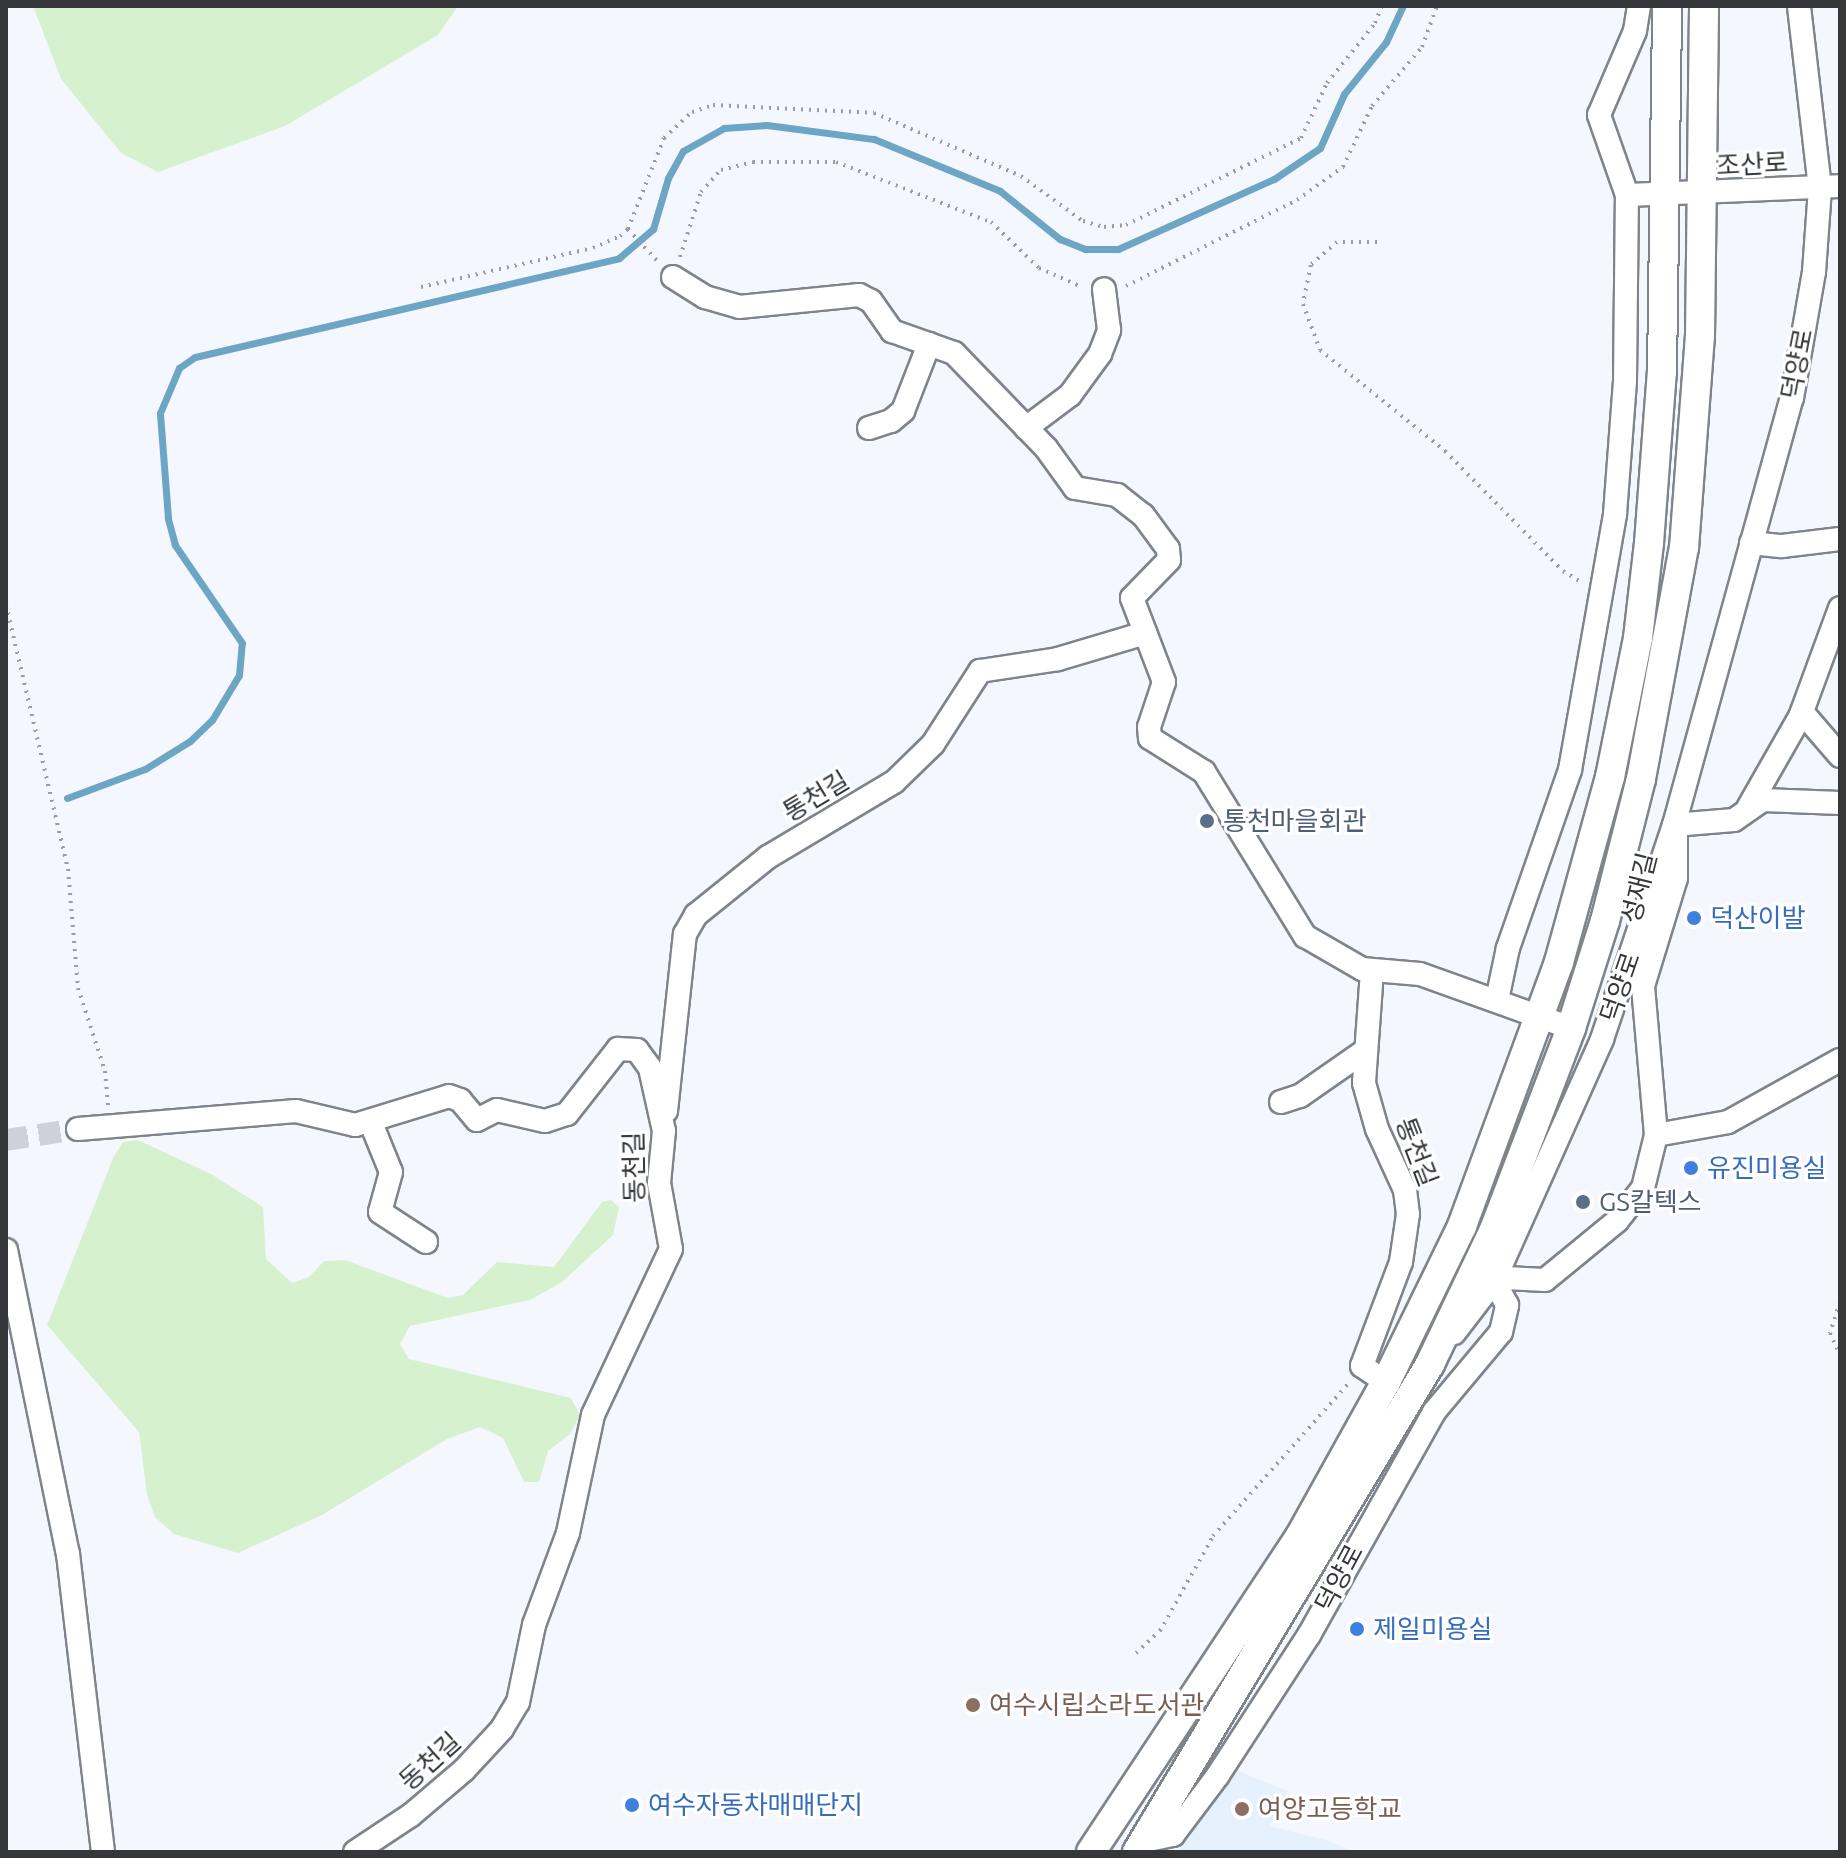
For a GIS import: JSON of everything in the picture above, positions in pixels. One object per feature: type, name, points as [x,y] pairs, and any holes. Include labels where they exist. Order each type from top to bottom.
[{"type":"main road","name":"덕양로","points":[[1091,1852],[1291,1551],[1386,1382],[1462,1226],[1540,1016],[1576,908],[1638,638],[1658,458],[1667,195],[1667,6]]},
{"type":"main road","name":"덕양로","points":[[1141,1846],[1484,1277],[1571,1028],[1641,779],[1682,562],[1700,336],[1704,6]]},
{"type":"main road","points":[[1109,1824],[1141,1846]]},
{"type":"street","points":[[1497,1000],[1508,948],[1570,770],[1615,514],[1624,393],[1627,195],[1599,115],[1635,31],[1639,6]]},
{"type":"street","name":"덕양로","points":[[1141,1846],[1173,1835],[1218,1775],[1309,1635],[1434,1412],[1501,1332],[1507,1305],[1484,1277],[1592,1064],[1674,825],[1792,398],[1830,187],[1799,6]]},
{"type":"street","name":"조산로","points":[[1627,195],[1702,195],[1830,187]]},
{"type":"street","points":[[669,273],[705,297],[739,307],[859,295],[871,301],[892,331],[954,353],[1026,428],[1075,488],[1117,495],[1143,515],[1168,549],[1169,560],[1133,594],[1164,682],[1149,727],[1153,743],[1195,761],[1204,772],[1305,936],[1372,971],[1420,974],[1571,1028]]},
{"type":"street","points":[[1026,428],[1070,395],[1100,354],[1109,330],[1104,289]]},
{"type":"street","points":[[869,428],[903,411],[929,344]]},
{"type":"street","points":[[1751,543],[1782,546],[1840,539]]},
{"type":"street","points":[[1748,808],[1802,712],[1840,608]]},
{"type":"street","name":"통천길","points":[[664,1131],[685,934],[696,915],[768,857],[915,764],[980,671],[1058,659],[1145,633]]},
{"type":"street","points":[[1802,712],[1840,756]]},
{"type":"street","name":"성재길","points":[[1484,1277],[1545,1280],[1617,1221],[1643,1188],[1656,1135],[1643,986],[1678,868],[1674,825],[1726,822],[1763,800],[1840,803]]},
{"type":"street","name":"통천길","points":[[1362,1366],[1401,1262],[1408,1214],[1405,1190],[1377,1129],[1364,1083],[1363,1052],[1372,971]]},
{"type":"street","name":"동천길","points":[[78,1129],[109,1124],[296,1111],[350,1125],[371,1123],[449,1096],[460,1100],[477,1120],[497,1110],[532,1121],[563,1117],[612,1053],[625,1047],[637,1050],[650,1068],[664,1131],[659,1183],[671,1249],[593,1415],[570,1524],[534,1625],[518,1702],[502,1729],[464,1770],[429,1802],[355,1852]]},
{"type":"street","points":[[1281,1102],[1300,1096],[1363,1052]]},
{"type":"street","points":[[1656,1135],[1728,1122],[1840,1060]]},
{"type":"street","points":[[371,1123],[391,1172],[380,1212],[426,1242]]},
{"type":"street","points":[[6,1250],[68,1554],[103,1852]]},
{"type":"street","points":[[1362,1366],[1386,1382]]},
{"type":"path","points":[[421,287],[593,248],[628,229],[664,138],[692,112],[713,105],[874,113],[1021,176],[1083,221],[1104,227],[1126,225],[1294,144],[1334,73],[1375,23],[1382,6]]},
{"type":"path","points":[[628,229],[669,273],[701,192],[721,170],[753,162],[836,162],[982,217],[1047,273],[1104,289],[1135,283],[1328,180],[1348,159],[1372,106],[1422,47],[1437,6]]},
{"type":"path","points":[[1377,242],[1337,242],[1311,265],[1303,304],[1320,350],[1445,451],[1563,571],[1603,587]]},
{"type":"path","points":[[6,605],[68,869],[78,988],[105,1071],[109,1124]]},
{"type":"path","points":[[1840,1302],[1830,1333],[1840,1354]]},
{"type":"path","points":[[1136,1653],[1160,1631],[1213,1536],[1362,1366]]},
{"type":"shaded area","name":"여양고등학교","points":[[1233,1769],[1288,1791],[1269,1826],[1330,1841],[1353,1852],[1177,1852]]},
{"type":"green space","points":[[33,6],[458,6],[438,35],[285,126],[158,172],[121,153],[61,79]]},
{"type":"green space","points":[[138,1140],[211,1174],[263,1207],[266,1259],[292,1283],[309,1277],[324,1261],[345,1260],[448,1298],[463,1295],[497,1262],[554,1267],[602,1202],[611,1200],[619,1207],[613,1235],[562,1282],[530,1300],[410,1326],[400,1344],[409,1359],[571,1398],[580,1415],[570,1434],[548,1451],[539,1482],[524,1482],[503,1438],[480,1427],[447,1439],[322,1515],[238,1553],[174,1534],[155,1517],[147,1495],[139,1432],[47,1325],[114,1156],[123,1142]]},
{"type":"waterway","points":[[67,798],[145,769],[190,741],[212,720],[239,675],[242,643],[175,545],[168,518],[160,413],[179,368],[195,357],[619,258],[653,229],[668,178],[683,151],[724,128],[767,125],[874,139],[1000,191],[1060,239],[1085,249],[1118,249],[1274,179],[1320,148],[1344,94],[1386,42],[1403,6]]},
{"type":"tunnel","points":[[6,1140],[78,1129]]},
{"type":"place","name":"통천마을회관","points":[[1207,821]]},
{"type":"place","name":"덕산이발","points":[[1694,918]]},
{"type":"place","name":"유진미용실","points":[[1691,1168]]},
{"type":"place","name":"GS칼텍스","points":[[1583,1202]]},
{"type":"place","name":"제일미용실","points":[[1357,1629]]},
{"type":"place","name":"여수시립소라도서관","points":[[973,1705]]},
{"type":"place","name":"여수자동차매매단지","points":[[632,1805]]},
{"type":"place","name":"여양고등학교","points":[[1242,1809]]}]
